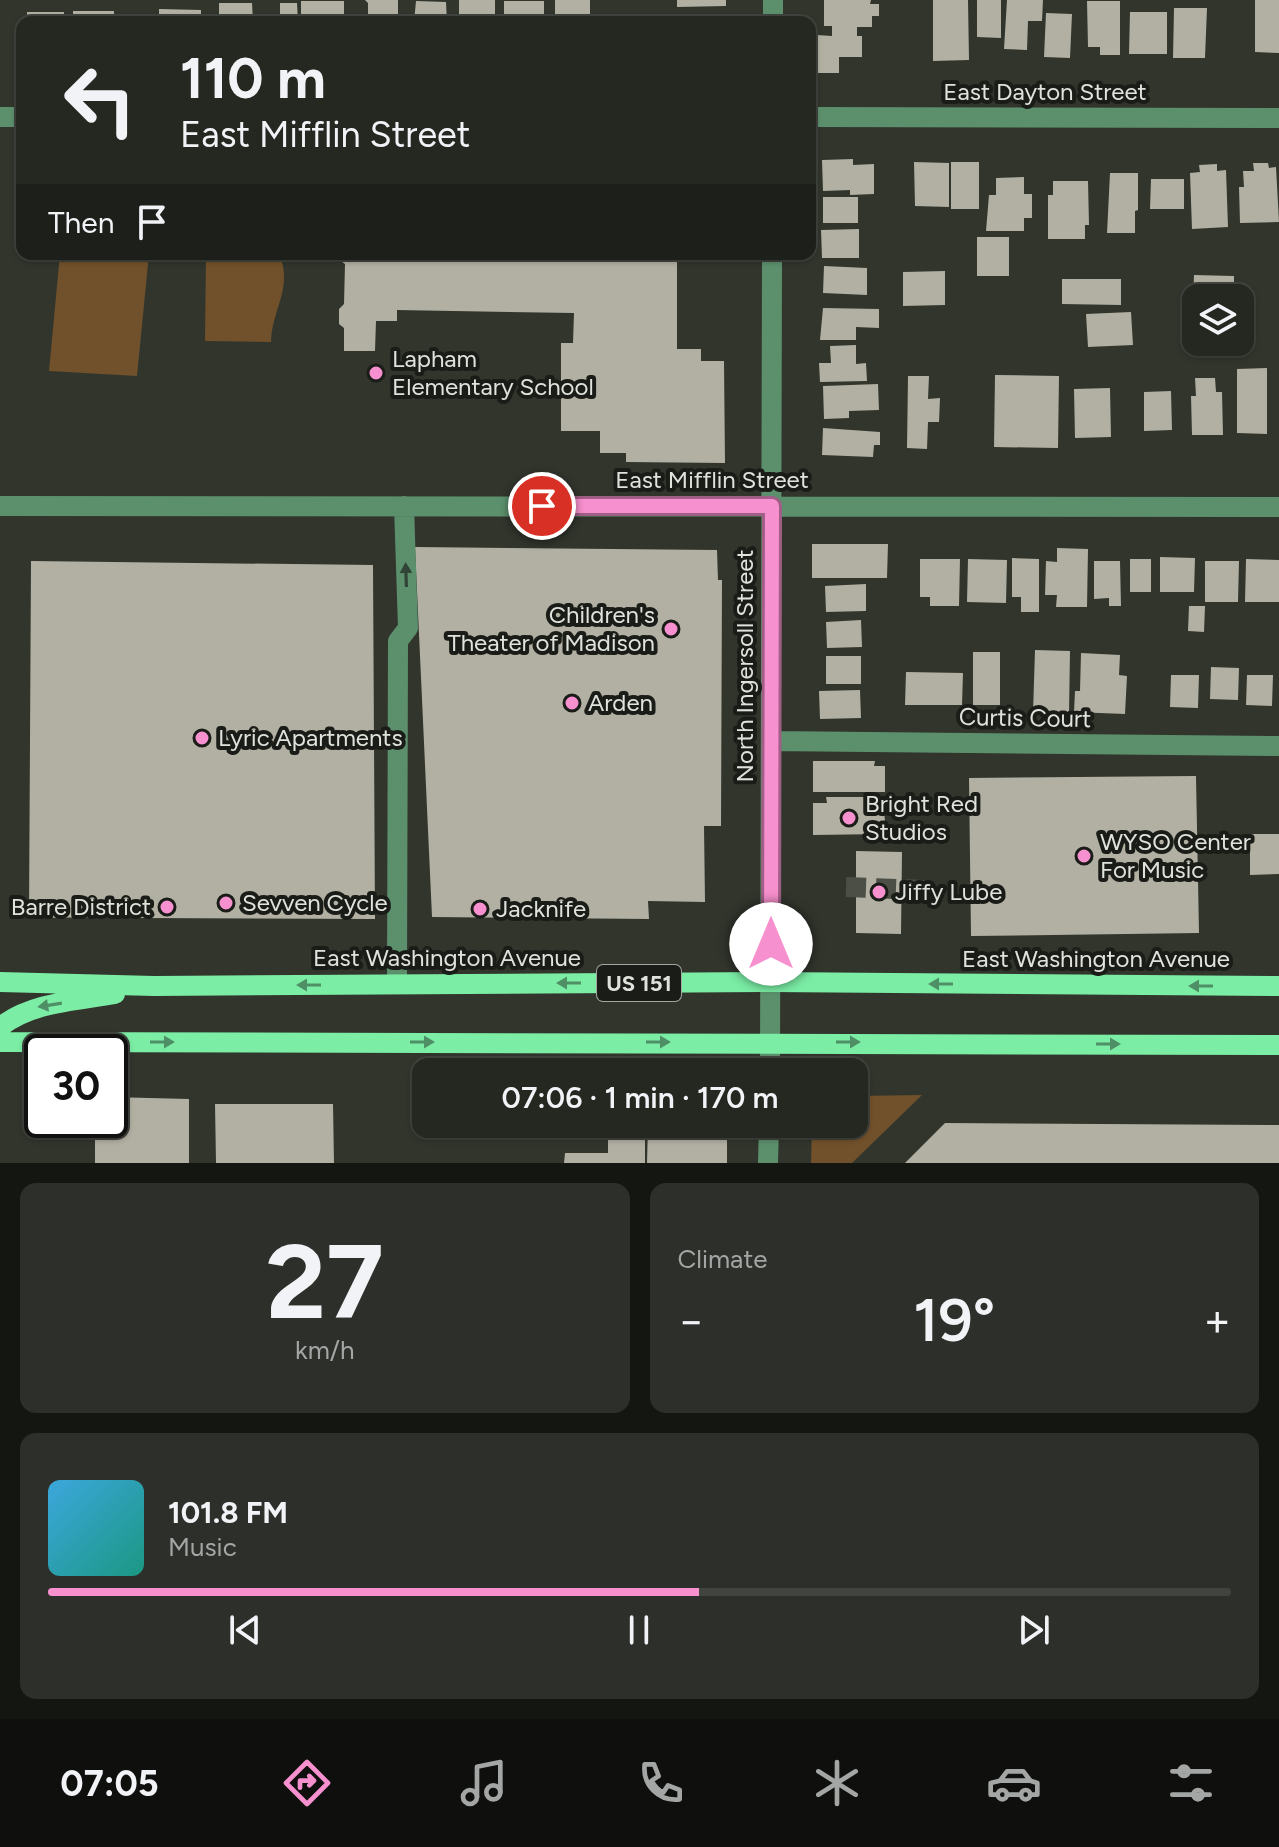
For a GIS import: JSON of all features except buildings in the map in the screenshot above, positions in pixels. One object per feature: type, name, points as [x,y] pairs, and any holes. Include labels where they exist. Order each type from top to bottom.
[{"type":"main road","name":"East Washington Avenue","points":[[0,982],[154,986],[771,982],[1279,986]]},
{"type":"main road","points":[[0,1027],[14,1016],[34,1008],[154,986]]},
{"type":"main road","points":[[0,1042],[1279,1045]]},
{"type":"street","name":"East Dayton Street","points":[[816,117],[1279,118]]},
{"type":"street","name":"North Ingersoll Street","points":[[770,1058],[772,260]]},
{"type":"street","name":"East Mifflin Street","points":[[0,506],[1279,507]]},
{"type":"street","points":[[397,984],[398,641],[408,628],[404,506]]},
{"type":"street","name":"Curtis Court","points":[[771,741],[1279,746]]},
{"type":"street","points":[[768,1163],[769,1138]]},
{"type":"shaded area","points":[[59,260],[148,260],[137,376],[49,371]]},
{"type":"shaded area","points":[[206,260],[281,260],[283,288],[271,342],[205,341]]},
{"type":"shaded area","points":[[922,1095],[852,1163],[811,1163],[812,1138],[868,1138],[868,1096]]},
{"type":"tunnel","points":[[846,887],[924,890]]},
{"type":"place","name":"Lapham Elementary School","points":[[376,373]]},
{"type":"place","name":"Children's Theater of Madison","points":[[671,629]]},
{"type":"place","name":"Arden","points":[[572,703]]},
{"type":"place","name":"Lyric Apartments","points":[[202,738]]},
{"type":"place","name":"Bright Red Studios","points":[[849,818]]},
{"type":"place","name":"WYSO Center For Music","points":[[1084,856]]},
{"type":"place","name":"Jiffy Lube","points":[[879,892]]},
{"type":"place","name":"Sevven Cycle","points":[[226,903]]},
{"type":"place","name":"Barre District","points":[[167,907]]},
{"type":"place","name":"Jacknife","points":[[480,909]]},
{"type":"route","points":[[542,506],[772,506],[771,944]]}]
